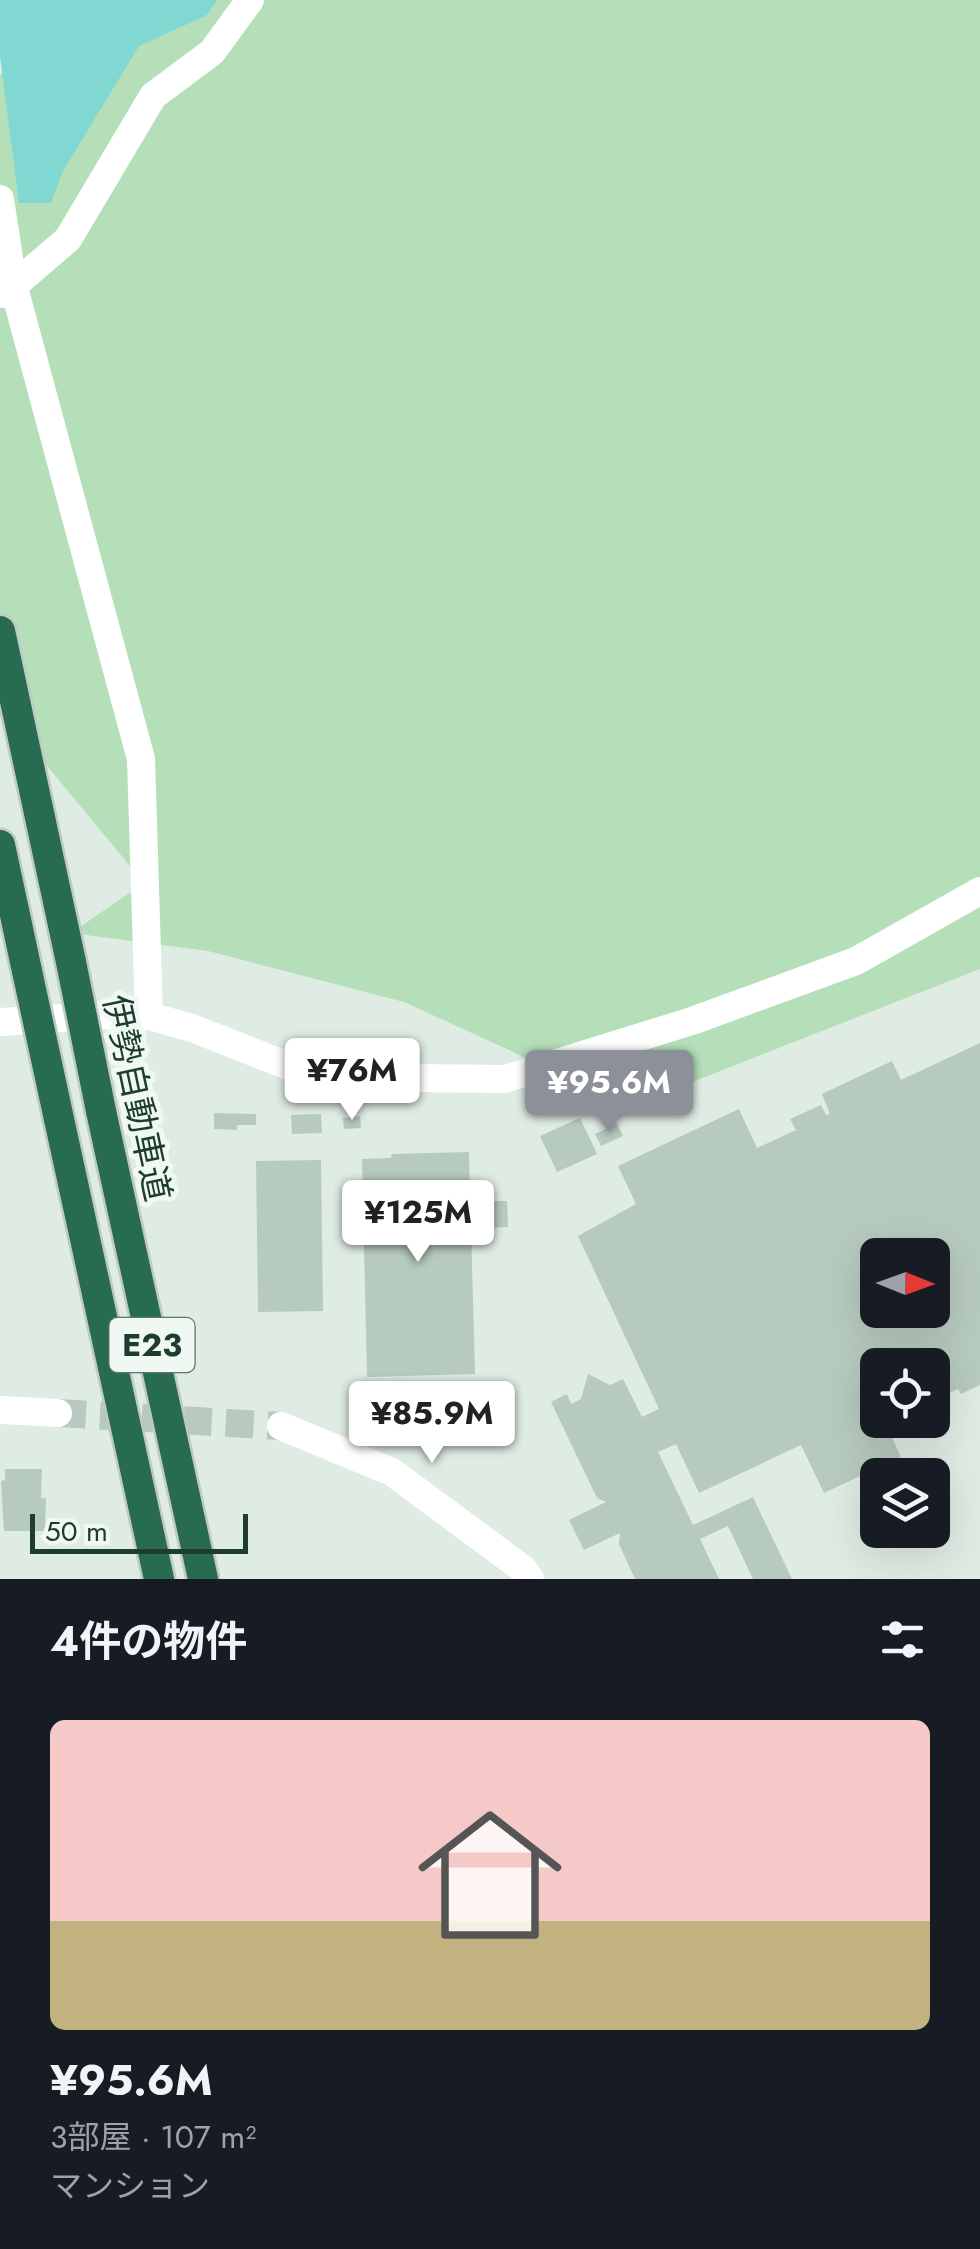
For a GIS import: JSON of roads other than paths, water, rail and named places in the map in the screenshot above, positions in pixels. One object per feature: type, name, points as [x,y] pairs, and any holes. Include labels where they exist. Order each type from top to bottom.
[{"type":"highway","name":"伊勢自動車道","points":[[0,631],[203,1579]]},
{"type":"highway","name":"E23","points":[[0,845],[158,1579]]},
{"type":"street","points":[[6,291],[68,239],[154,96],[212,52],[250,0]]},
{"type":"street","points":[[0,198],[6,291],[141,759],[149,1016]]},
{"type":"street","points":[[0,1022],[107,1014],[149,1016],[192,1028],[316,1077],[505,1079],[692,1021],[856,961],[980,890]]},
{"type":"street","points":[[0,1410],[58,1413]]},
{"type":"street","points":[[280,1426],[392,1472],[523,1568],[530,1579]]},
{"type":"water","points":[[0,0],[217,0],[207,15],[139,46],[63,171],[51,203],[19,203],[0,56]]},
{"type":"tunnel","points":[[58,1413],[281,1426]]}]
